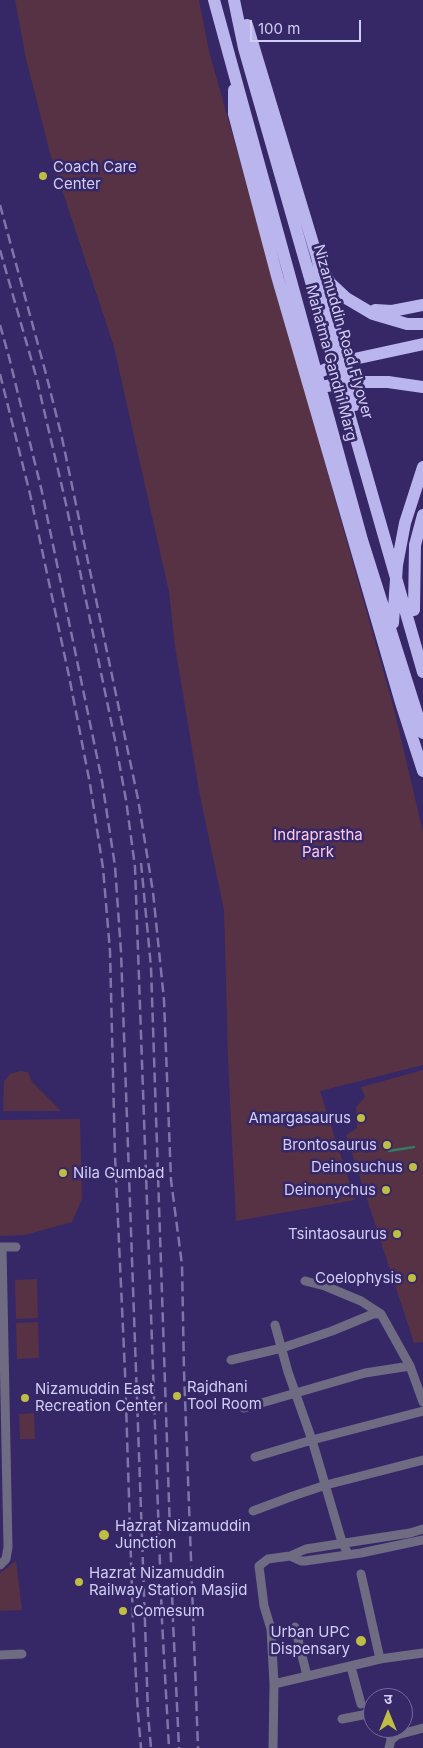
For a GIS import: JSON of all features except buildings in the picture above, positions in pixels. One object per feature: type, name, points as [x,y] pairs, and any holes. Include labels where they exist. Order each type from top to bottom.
[{"type":"highway","name":"Mahatma Gandhi Marg","points":[[214,0],[362,540],[423,733]]},
{"type":"highway","points":[[235,0],[247,25],[317,257],[349,382],[423,642]]},
{"type":"highway","name":"Nizamuddin Road Flyover","points":[[235,0],[244,48],[423,672]]},
{"type":"highway","points":[[235,75],[234,114],[277,276],[402,706],[423,772]]},
{"type":"highway","points":[[317,257],[330,282],[346,298],[373,314],[407,324],[423,324]]},
{"type":"highway","points":[[296,298],[311,294],[324,284]]},
{"type":"highway","points":[[364,309],[392,311],[423,305]]},
{"type":"highway","points":[[317,372],[345,361],[423,344]]},
{"type":"highway","points":[[321,387],[349,382],[388,382],[423,387]]},
{"type":"highway","points":[[402,706],[394,654],[394,599],[397,565],[405,523],[423,467]]},
{"type":"highway","points":[[414,610],[423,516]]},
{"type":"street","points":[[0,1565],[6,1559],[8,1548],[4,1485],[1,1247],[16,1247]]},
{"type":"street","points":[[305,1281],[325,1286],[361,1301],[380,1314],[410,1366],[423,1402]]},
{"type":"street","points":[[231,1360],[282,1348],[332,1331],[373,1314],[380,1314]]},
{"type":"street","points":[[275,1325],[288,1372],[326,1485],[342,1542],[348,1554]]},
{"type":"street","points":[[244,1408],[365,1373],[410,1366]]},
{"type":"street","points":[[255,1457],[423,1411]]},
{"type":"street","points":[[253,1511],[326,1485],[423,1460]]},
{"type":"street","points":[[273,1748],[274,1684],[271,1629],[264,1606],[259,1566],[268,1559],[290,1556],[300,1550],[410,1533],[423,1529]]},
{"type":"street","points":[[290,1556],[305,1561],[361,1553],[423,1540]]},
{"type":"street","points":[[361,1574],[380,1659]]},
{"type":"street","points":[[295,1627],[307,1676]]},
{"type":"street","points":[[274,1684],[380,1659],[423,1653]]},
{"type":"street","points":[[0,1655],[22,1654]]},
{"type":"street","points":[[351,1667],[361,1704]]},
{"type":"street","points":[[342,1719],[363,1715]]},
{"type":"street","points":[[390,1744],[397,1735],[423,1728]]},
{"type":"green space","name":"Indraprastha Park","points":[[15,0],[199,0],[209,51],[394,709],[423,832],[423,1065],[320,1091],[355,1200],[236,1221],[228,1060],[224,910],[199,791],[175,646],[169,592],[114,347],[50,153],[26,59]]},
{"type":"green space","points":[[423,1070],[423,1342],[414,1343],[346,1135],[357,1128],[356,1107],[365,1097],[361,1087]]},
{"type":"green space","points":[[20,1071],[28,1072],[32,1082],[61,1111],[3,1111],[4,1081],[10,1074]]},
{"type":"green space","points":[[80,1119],[82,1199],[72,1222],[25,1235],[0,1236],[0,1120]]},
{"type":"green space","points":[[37,1279],[38,1318],[16,1319],[15,1280]]},
{"type":"green space","points":[[38,1322],[39,1358],[17,1359],[16,1323]]},
{"type":"green space","points":[[34,1413],[35,1439],[20,1439],[19,1414]]},
{"type":"green space","points":[[16,1561],[22,1610],[0,1611],[0,1573]]},
{"type":"waterway","points":[[389,1151],[414,1147]]},
{"type":"railway","points":[[0,205],[62,438],[138,799],[153,892],[164,1000],[171,1180],[182,1265],[184,1371],[198,1748]]},
{"type":"railway","points":[[0,250],[36,376],[66,504],[115,740],[126,800],[135,867],[162,1621],[169,1748]]},
{"type":"railway","points":[[0,325],[42,492],[102,781],[115,866],[121,952],[148,1714],[151,1748]]},
{"type":"railway","points":[[0,374],[30,494],[69,676],[90,784],[103,868],[110,951],[115,1156],[125,1372],[133,1623],[141,1748]]},
{"type":"railway","points":[[141,863],[151,967],[179,1748]]},
{"type":"place","name":"Coach Care Center","points":[[43,176]]},
{"type":"place","name":"Amargasaurus","points":[[361,1118]]},
{"type":"place","name":"Brontosaurus","points":[[387,1145]]},
{"type":"place","name":"Deinosuchus","points":[[413,1167]]},
{"type":"place","name":"Nila Gumbad","points":[[63,1173]]},
{"type":"place","name":"Deinonychus","points":[[386,1190]]},
{"type":"place","name":"Tsintaosaurus","points":[[397,1234]]},
{"type":"place","name":"Coelophysis","points":[[412,1278]]},
{"type":"place","name":"Rajdhani Tool Room","points":[[177,1396]]},
{"type":"place","name":"Nizamuddin East Recreation Center","points":[[25,1398]]},
{"type":"place","name":"Hazrat Nizamuddin Junction","points":[[104,1535]]},
{"type":"place","name":"Hazrat Nizamuddin Railway Station Masjid","points":[[79,1582]]},
{"type":"place","name":"Comesum","points":[[123,1611]]},
{"type":"place","name":"Urban UPC Dispensary","points":[[361,1641]]}]
